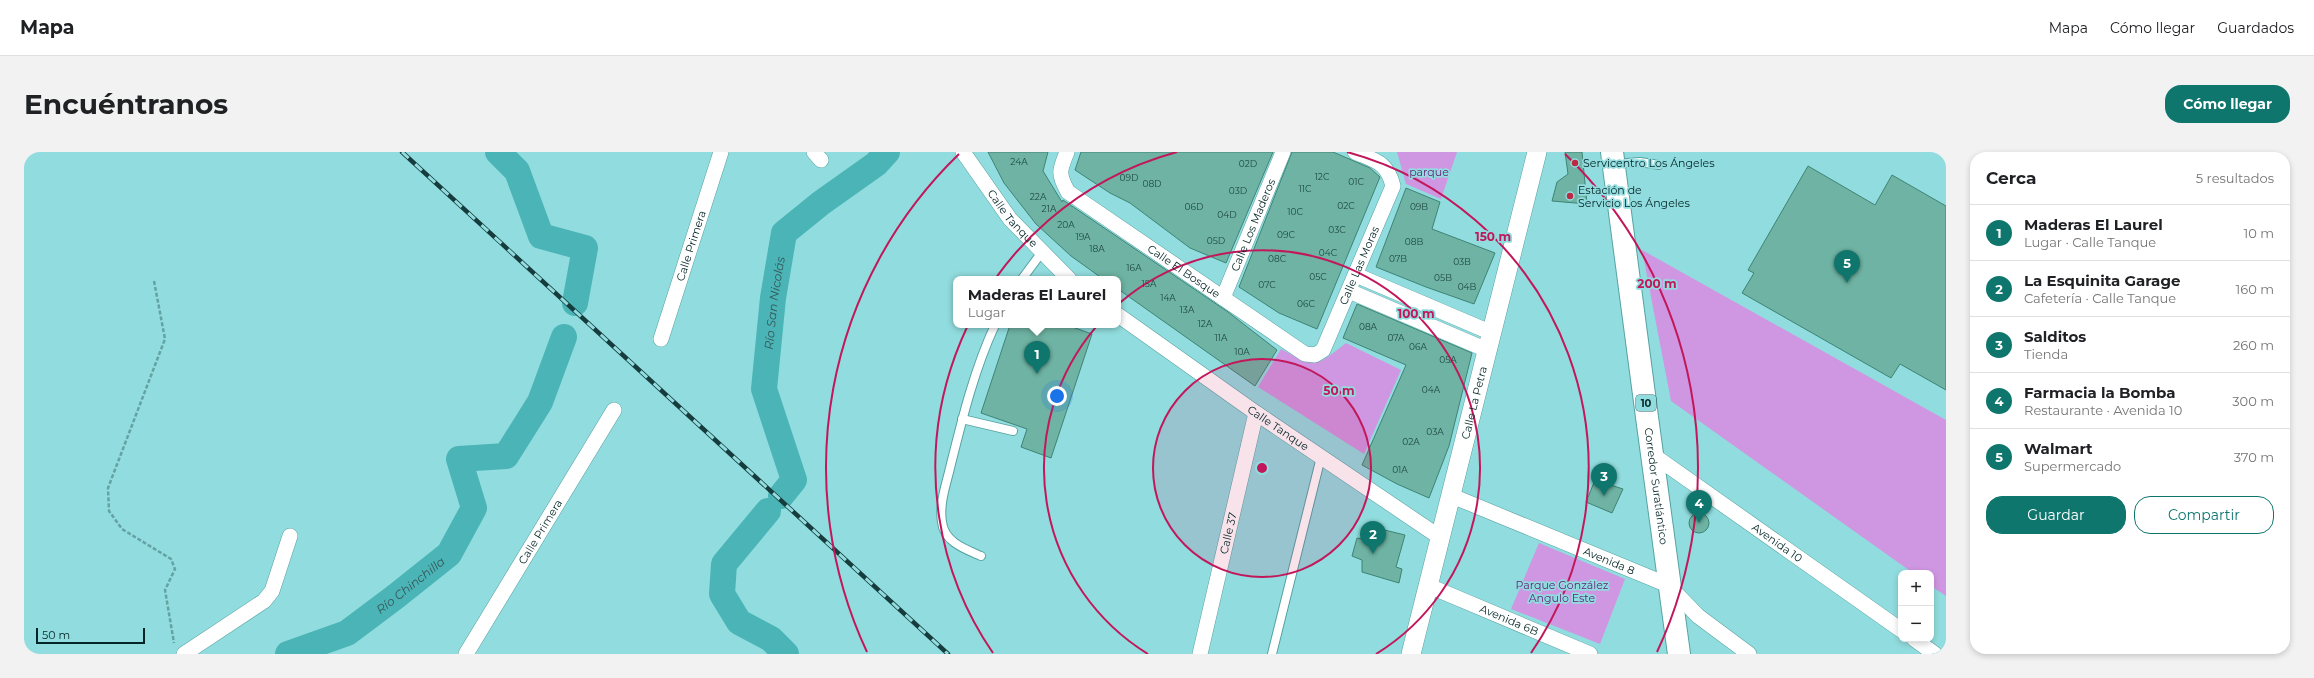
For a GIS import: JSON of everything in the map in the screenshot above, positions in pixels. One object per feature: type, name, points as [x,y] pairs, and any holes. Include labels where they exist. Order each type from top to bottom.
[{"type":"main road","name":"Corredor Suratlántico","points":[[1613,158],[1654,455],[1668,585],[1679,654]]},
{"type":"street","name":"Calle Primera","points":[[661,339],[721,152]]},
{"type":"street","name":"Calle Tanque","points":[[963,152],[1010,219],[1065,276]]},
{"type":"street","name":"Calle El Bosque","points":[[1066,152],[1060,168],[1060,178],[1068,192],[1305,354],[1315,354]]},
{"type":"street","name":"Calle Los Maderos","points":[[1224,298],[1283,152]]},
{"type":"street","name":"Calle Las Moras","points":[[1315,354],[1323,350],[1356,275],[1392,186],[1389,172],[1380,162],[1355,152]]},
{"type":"street","name":"Calle La Petra","points":[[1411,654],[1452,496],[1537,152]]},
{"type":"street","points":[[1356,275],[1490,341]]},
{"type":"street","points":[[1349,291],[1490,341]]},
{"type":"street","name":"Calle Tanque","points":[[1121,317],[1256,413],[1441,538]]},
{"type":"street","name":"Calle Primera","points":[[466,654],[614,410]]},
{"type":"street","name":"Calle 37","points":[[1200,654],[1256,413]]},
{"type":"street","name":"Avenida 10","points":[[1654,455],[1898,628]]},
{"type":"street","name":"Avenida 8","points":[[1452,496],[1668,585],[1698,616],[1749,654]]},
{"type":"street","points":[[180,651],[264,601],[272,591],[290,536]]},
{"type":"street","name":"Avenida 6B","points":[[1429,586],[1590,654]]},
{"type":"street","points":[[1918,642],[1935,654]]},
{"type":"lane","points":[[1613,158],[1659,165]]},
{"type":"lane","points":[[1024,276],[1042,252]]},
{"type":"lane","points":[[981,556],[950,540],[942,523],[942,501],[962,419],[988,340],[994,328]]},
{"type":"lane","points":[[962,419],[1013,431]]},
{"type":"lane","points":[[1272,654],[1321,456]]},
{"type":"path","points":[[154,281],[165,339],[108,488],[109,511],[122,529],[171,559],[175,569],[165,590],[180,651]]},
{"type":"green space","name":"parque","points":[[1397,152],[1457,152],[1441,199],[1406,184]]},
{"type":"green space","points":[[1642,250],[1946,420],[1946,596],[1934,588],[1934,570],[1909,570],[1671,401]]},
{"type":"green space","points":[[1346,343],[1401,370],[1364,454],[1258,387],[1281,349],[1301,360],[1315,362],[1321,361]]},
{"type":"green space","name":"Parque González Angulo Este","points":[[1539,543],[1625,579],[1600,644],[1511,609]]},
{"type":"building","points":[[988,152],[1048,152],[1043,171],[1062,202],[1063,200],[1228,312],[1277,350],[1255,386],[1121,291],[1121,276],[1099,276],[1071,256],[1036,224],[1004,183]]},
{"type":"building","points":[[1081,152],[1273,152],[1226,263],[1190,248],[1130,203],[1110,193],[1075,170]]},
{"type":"building","points":[[1292,152],[1333,152],[1370,168],[1380,177],[1317,329],[1279,313],[1239,287]]},
{"type":"building","points":[[1565,152],[1582,152],[1587,204],[1552,201],[1557,182],[1568,174]]},
{"type":"building","points":[[1808,166],[1875,205],[1892,175],[1946,206],[1946,390],[1900,364],[1891,378],[1742,293],[1754,273],[1748,270]]},
{"type":"building","points":[[1406,188],[1440,202],[1432,229],[1495,253],[1474,304],[1376,267]]},
{"type":"building","points":[[1357,304],[1472,353],[1449,446],[1429,498],[1397,484],[1362,465],[1406,365],[1343,338]]},
{"type":"building","points":[[1009,328],[1075,328],[1092,334],[1051,458],[1021,447],[1027,429],[981,413]]},
{"type":"building","points":[[1595,480],[1623,489],[1612,513],[1586,502]]},
{"type":"building","points":[[1699,513],[1706,516],[1709,523],[1706,530],[1699,533],[1692,530],[1689,523],[1692,516]]},
{"type":"building","points":[[1372,527],[1405,535],[1396,567],[1402,569],[1399,583],[1362,572],[1362,560],[1352,556],[1357,538],[1367,540]]},
{"type":"waterway","name":"Río Chinchilla","points":[[498,152],[517,171],[541,236],[585,248],[575,303]]},
{"type":"waterway","name":"Río San Nicolás","points":[[781,496],[794,480],[764,389],[773,298],[784,233],[821,203],[876,164],[887,152]]},
{"type":"waterway","name":"Río Chinchilla","points":[[288,654],[347,633],[449,554],[474,508],[459,459],[506,456],[540,402],[564,337]]},
{"type":"waterway","name":"Río San Nicolás","points":[[768,511],[724,564],[722,594],[739,622],[771,639],[786,654]]},
{"type":"railway","points":[[402,152],[948,654]]},
{"type":"place","name":"Servicentro Los Ángeles","points":[[1575,163]]},
{"type":"place","name":"Estación de Servicio Los Ángeles","points":[[1570,196]]},
{"type":"place","name":"Walmart","points":[[1847,283]]},
{"type":"place","name":"Maderas El Laurel","points":[[1037,374]]},
{"type":"place","name":"Salditos","points":[[1604,496]]},
{"type":"place","name":"Farmacia la Bomba","points":[[1699,523]]},
{"type":"place","name":"La Esquinita Garage","points":[[1373,554]]}]
